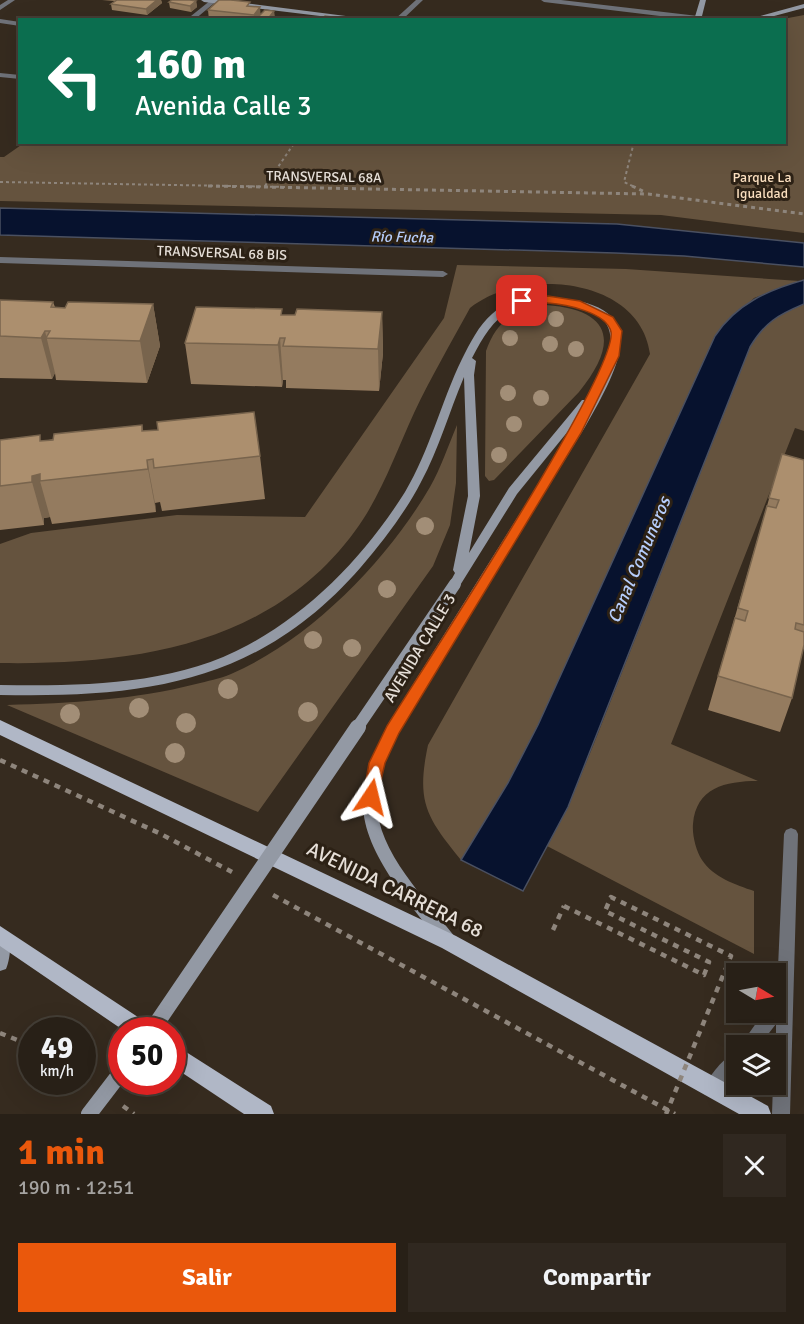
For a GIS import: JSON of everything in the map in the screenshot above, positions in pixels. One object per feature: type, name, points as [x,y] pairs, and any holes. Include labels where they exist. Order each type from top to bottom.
[{"type":"main road","points":[[204,0],[357,18]]},
{"type":"main road","points":[[697,18],[703,0]]},
{"type":"main road","points":[[757,18],[804,6]]},
{"type":"main road","name":"AVENIDA CALLE 3","points":[[0,690],[91,690],[170,680],[210,669],[248,653],[286,629],[320,602],[357,565],[401,508],[423,468],[453,392],[490,320],[506,308],[531,300],[577,304],[609,319],[616,331],[614,356],[603,379],[574,433],[392,730],[377,763],[370,809],[374,829],[385,853],[449,942]]},
{"type":"main road","name":"AVENIDA CALLE 3","points":[[455,584],[474,496],[469,375],[474,348]]},
{"type":"main road","name":"AVENIDA CALLE 3","points":[[161,1017],[455,584],[513,490],[603,379]]},
{"type":"main road","name":"AVENIDA CARRERA 68","points":[[0,727],[449,942],[760,1114]]},
{"type":"main road","points":[[0,964],[1,936]]},
{"type":"main road","points":[[1,936],[121,1017]]},
{"type":"main road","points":[[186,1062],[263,1114]]},
{"type":"main road","points":[[89,1114],[108,1089]]},
{"type":"street","points":[[0,8],[12,0]]},
{"type":"street","points":[[399,18],[420,0]]},
{"type":"street","points":[[544,0],[689,18]]},
{"type":"street","points":[[192,18],[214,1]]},
{"type":"street","points":[[0,21],[18,24]]},
{"type":"street","points":[[0,75],[18,77]]},
{"type":"street","name":"TRANSVERSAL 68 BIS","points":[[0,260],[443,274]]},
{"type":"street","points":[[782,963],[791,834]]},
{"type":"street","points":[[757,1035],[767,1023]]},
{"type":"street","points":[[779,1023],[781,1114]]},
{"type":"street","points":[[713,1088],[726,1072]]},
{"type":"path","points":[[265,187],[294,144]]},
{"type":"path","points":[[634,144],[624,182],[648,194]]},
{"type":"path","name":"TRANSVERSAL 68A","points":[[0,182],[648,194],[804,214]]},
{"type":"path","points":[[0,760],[159,833],[242,878]]},
{"type":"path","points":[[262,889],[675,1114]]},
{"type":"path","points":[[553,930],[564,906],[704,975],[709,962],[605,910],[611,897],[731,956],[666,1114]]},
{"type":"path","points":[[0,1033],[18,1040]]},
{"type":"green space","name":"Parque La Igualdad","points":[[804,15],[804,233],[661,215],[0,201],[0,157],[4,157],[23,144],[786,144],[786,18]]},
{"type":"green space","points":[[457,265],[626,269],[800,281],[754,298],[715,336],[538,725],[508,783],[461,860],[439,832],[427,808],[423,781],[428,745],[650,354],[641,328],[625,308],[602,294],[575,286],[546,284],[518,287],[492,295],[470,308],[434,373],[380,489],[364,517],[355,531],[321,570],[283,600],[241,624],[196,641],[149,652],[50,663],[0,663],[0,544],[31,533],[177,515],[305,517],[444,318]]},
{"type":"green space","points":[[804,304],[804,431],[795,428],[671,744],[758,781],[734,783],[714,789],[700,802],[693,824],[698,852],[707,866],[725,880],[754,891],[754,954],[547,846],[568,807],[593,746],[750,347],[761,331],[773,320]]},
{"type":"green space","points":[[546,305],[568,308],[585,314],[596,322],[603,332],[604,344],[600,358],[579,392],[494,480],[489,481],[485,476],[486,351],[495,332],[508,318],[525,309]]},
{"type":"green space","points":[[457,425],[456,483],[450,525],[433,566],[258,812],[7,705],[78,702],[173,689],[231,674],[289,641],[344,595],[392,543],[430,487]]},
{"type":"water","name":"Río Fucha","points":[[0,208],[617,224],[804,243],[804,267],[684,256],[615,253],[0,235]]},
{"type":"water","name":"Canal Comuneros","points":[[804,280],[804,304],[773,320],[761,331],[750,347],[568,807],[523,891],[461,860],[508,783],[538,725],[715,336],[733,315],[754,300],[778,288]]},
{"type":"building","points":[[117,0],[157,0],[146,9],[111,4]]},
{"type":"building","points":[[172,0],[196,1],[190,6],[169,2]]},
{"type":"building","points":[[219,0],[250,2],[247,6],[260,7],[254,15],[208,10]]},
{"type":"building","points":[[265,10],[274,11],[269,18],[257,18]]},
{"type":"building","points":[[0,300],[53,302],[51,307],[65,308],[68,302],[153,304],[140,341],[46,338],[50,331],[45,331],[41,338],[0,336]]},
{"type":"building","points":[[196,307],[282,309],[281,315],[295,315],[297,309],[382,312],[378,349],[283,346],[285,338],[280,338],[278,345],[185,343]]},
{"type":"building","points":[[254,412],[260,456],[154,468],[153,459],[147,460],[148,469],[40,481],[40,474],[32,476],[32,482],[0,486],[0,440],[40,435],[40,441],[53,440],[54,434],[142,425],[142,431],[158,430],[157,422]]},
{"type":"building","points":[[782,454],[804,460],[804,625],[796,623],[795,629],[804,632],[804,645],[792,698],[718,676],[735,618],[745,621],[748,611],[738,608],[767,506],[776,508],[779,500],[769,498]]},
{"type":"route","points":[[371,797],[377,763],[392,730],[574,433],[597,393],[614,356],[616,331],[609,319],[594,310],[577,304],[548,300],[522,301]]}]
